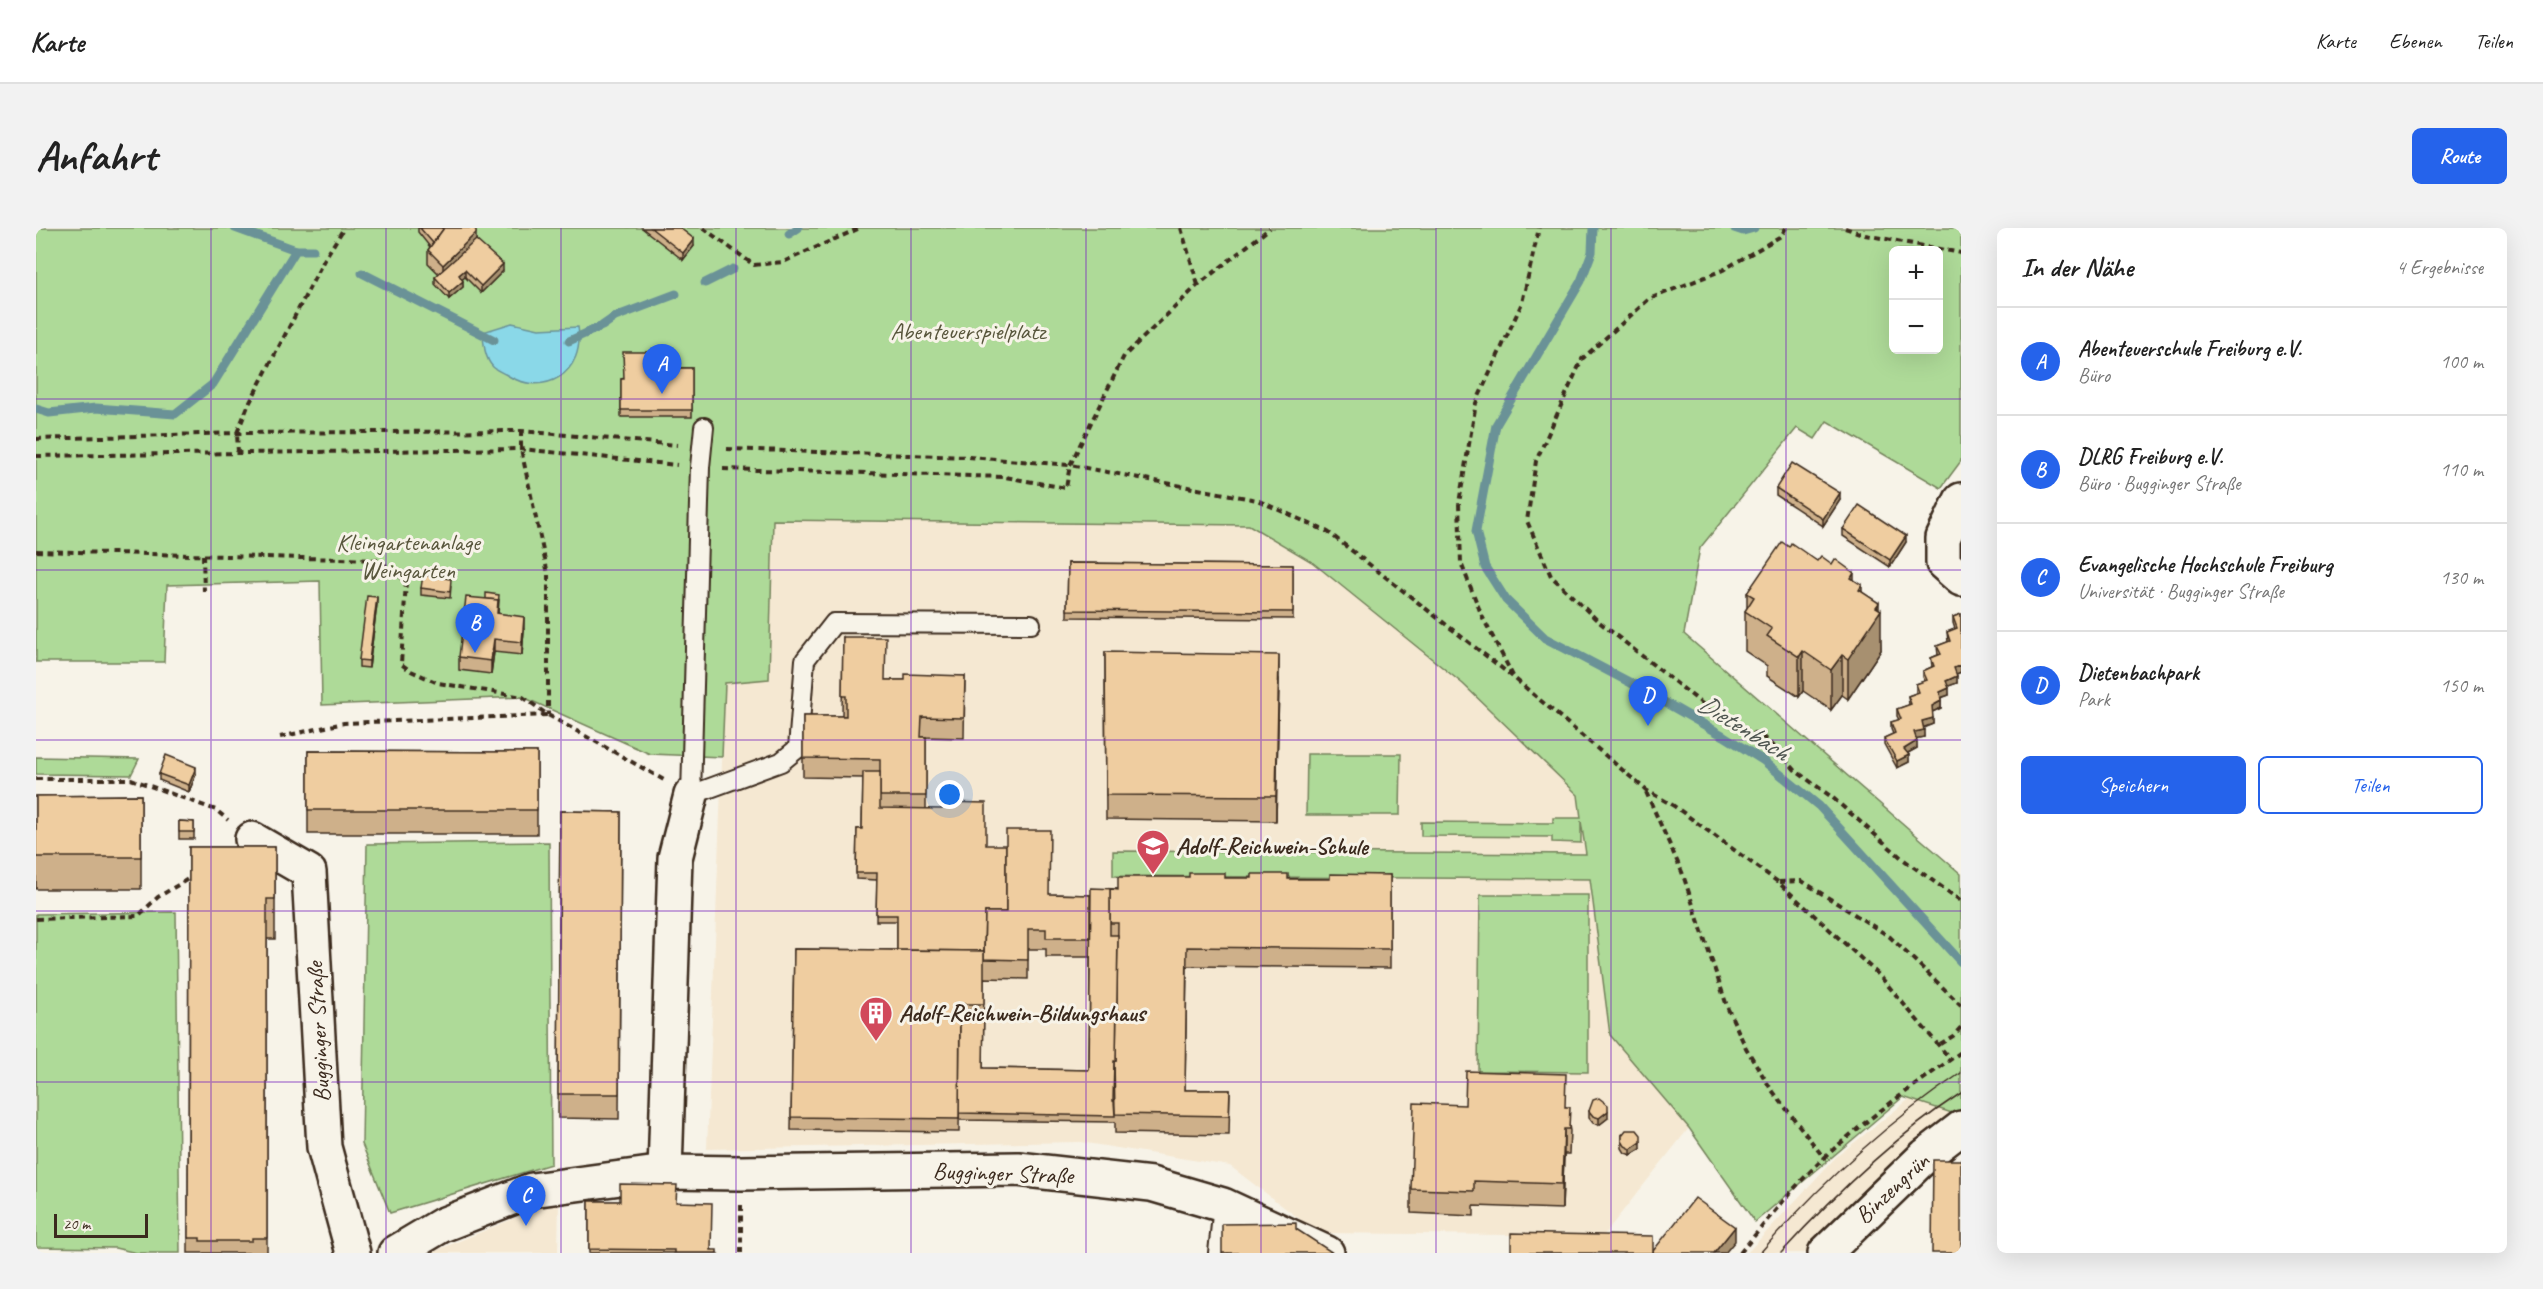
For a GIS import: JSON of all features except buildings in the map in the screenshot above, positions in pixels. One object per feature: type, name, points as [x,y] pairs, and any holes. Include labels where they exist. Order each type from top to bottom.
[{"type":"street","points":[[1961,500],[1943,538],[1943,563],[1961,579]]},
{"type":"street","points":[[665,1172],[675,858],[691,795]]},
{"type":"street","name":"Bugginger Straße","points":[[252,839],[309,872],[324,1148],[353,1253]]},
{"type":"street","name":"Binzengrün","points":[[1825,1253],[1926,1155],[1961,1128]]},
{"type":"street","name":"Bugginger Straße","points":[[395,1253],[442,1225],[532,1190],[665,1172],[1018,1169],[1151,1184],[1223,1205],[1327,1253]]},
{"type":"lane","points":[[704,427],[700,467],[691,795],[781,762],[798,747],[805,660],[834,623],[1031,624]]},
{"type":"lane","points":[[1218,1253],[1223,1205]]},
{"type":"path","points":[[238,453],[237,434],[259,385],[324,260],[344,228]]},
{"type":"path","points":[[703,228],[754,265],[783,262],[860,228]]},
{"type":"path","points":[[1181,228],[1198,285]]},
{"type":"path","points":[[36,456],[520,449],[744,471],[1005,477],[1066,488],[1070,465],[1124,356],[1198,285],[1270,228]]},
{"type":"path","points":[[1514,677],[1482,616],[1461,563],[1459,503],[1476,403],[1522,303],[1539,228]]},
{"type":"path","points":[[1786,228],[1781,236],[1723,270],[1649,299],[1582,359],[1536,461],[1527,521],[1551,576],[1598,621],[1719,717],[1768,740],[1796,771],[1833,798],[1904,860],[1961,901]]},
{"type":"path","points":[[1845,228],[1865,235],[1961,254]]},
{"type":"path","points":[[520,431],[520,449],[548,574],[548,715]]},
{"type":"path","points":[[36,439],[520,431],[741,451],[969,457],[1070,465],[1257,500],[1328,532],[1514,677],[1646,790],[1674,806],[1778,882],[1880,976],[1951,1059]]},
{"type":"path","points":[[36,550],[379,560],[406,581],[401,664],[438,683],[523,697],[548,715],[691,795]]},
{"type":"path","points":[[203,555],[204,592]]},
{"type":"path","points":[[280,737],[344,723],[548,715]]},
{"type":"path","points":[[36,779],[131,779],[216,810],[252,839]]},
{"type":"path","points":[[1646,790],[1682,872],[1728,1009],[1746,1048],[1771,1089],[1824,1158]]},
{"type":"path","points":[[36,919],[138,916],[158,897],[196,874]]},
{"type":"path","points":[[1778,882],[1802,881],[1890,937],[1961,1005]]},
{"type":"path","points":[[1940,1044],[1953,1036],[1961,1027]]},
{"type":"path","points":[[1740,1253],[1787,1196],[1824,1158],[1961,1052]]},
{"type":"path","points":[[741,1173],[741,1253]]},
{"type":"shaded area","name":"Adolf-Reichwein-Schule","points":[[773,520],[1249,525],[1312,562],[1463,684],[1578,795],[1610,1035],[1689,1128],[1603,1236],[1318,1233],[1230,1166],[1080,1142],[707,1149],[725,683],[769,679]]},
{"type":"shaded area","points":[[1926,1086],[1961,1108],[1924,1136],[1869,1187],[1808,1253],[1747,1253],[1836,1157]]},
{"type":"shaded area","points":[[559,1200],[558,1253],[430,1253]]},
{"type":"green space","points":[[36,228],[1961,228],[1961,461],[1941,488],[1827,421],[1815,439],[1797,428],[1700,548],[1684,634],[1961,874],[1961,1116],[1903,1097],[1755,1222],[1689,1128],[1610,1035],[1590,879],[1113,876],[1113,851],[1586,854],[1581,821],[1581,843],[1552,842],[1552,837],[1421,836],[1421,822],[1553,823],[1553,818],[1581,818],[1578,795],[1463,684],[1312,562],[1249,525],[773,520],[769,679],[725,683],[722,757],[650,754],[523,697],[322,705],[320,581],[167,585],[164,662],[36,662]]},
{"type":"green space","points":[[1307,754],[1401,754],[1400,815],[1306,815]]},
{"type":"green space","points":[[36,757],[139,759],[131,775],[36,774]]},
{"type":"green space","points":[[549,842],[551,1164],[390,1213],[362,1144],[367,844]]},
{"type":"green space","points":[[1480,895],[1588,895],[1588,1072],[1478,1071]]},
{"type":"green space","points":[[176,912],[180,1253],[137,1253],[115,1248],[36,1247],[36,914]]},
{"type":"water","points":[[512,323],[539,329],[578,327],[579,343],[569,369],[559,377],[534,384],[520,381],[494,368],[486,355],[483,332]]},
{"type":"waterway","points":[[235,228],[296,250]]},
{"type":"waterway","points":[[789,234],[798,228]]},
{"type":"waterway","name":"Dietenbach","points":[[1593,228],[1592,252],[1581,281],[1496,425],[1476,531],[1485,567],[1506,600],[1545,638],[1631,683],[1724,736],[1764,761],[1819,806],[1961,962]]},
{"type":"waterway","points":[[1734,228],[1743,231],[1754,228]]},
{"type":"waterway","points":[[36,409],[49,413],[96,408],[175,414],[213,384],[296,250],[313,250]]},
{"type":"waterway","points":[[705,283],[733,269]]},
{"type":"waterway","points":[[362,273],[494,340]]},
{"type":"waterway","points":[[569,341],[602,326],[615,317],[676,294]]},
{"type":"tram line","points":[[1760,1253],[1854,1156],[1906,1113],[1961,1073]]},
{"type":"tram line","points":[[1781,1253],[1866,1167],[1912,1128],[1961,1093]]},
{"type":"place","name":"Abenteuerschule Freiburg e.V.","points":[[662,394]]},
{"type":"place","name":"DLRG Freiburg e.V.","points":[[475,653]]},
{"type":"place","name":"Dietenbachpark","points":[[1648,726]]},
{"type":"place","name":"Adolf-Reichwein-Schule","points":[[1153,875]]},
{"type":"place","name":"Adolf-Reichwein-Bildungshaus","points":[[876,1042]]},
{"type":"place","name":"Evangelische Hochschule Freiburg","points":[[526,1226]]},
{"type":"park label","name":"Abenteuerspielplatz","points":[[968,331]]},
{"type":"park label","name":"Kleingartenanlage Weingarten","points":[[408,556]]}]
